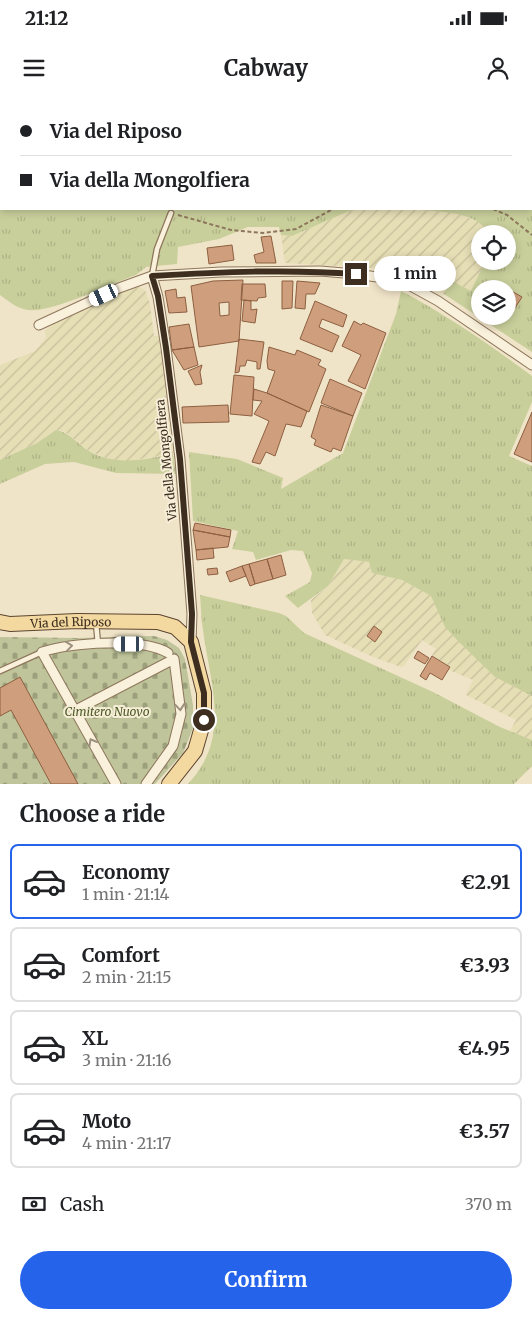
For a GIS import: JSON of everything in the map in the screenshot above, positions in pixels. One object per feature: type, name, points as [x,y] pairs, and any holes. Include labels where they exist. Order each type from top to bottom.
[{"type":"main road","name":"Via del Riposo","points":[[0,622],[10,624],[158,622],[175,627],[191,642]]},
{"type":"main road","points":[[169,784],[195,751],[204,720],[204,693],[191,642]]},
{"type":"street","points":[[39,325],[120,288],[152,276],[221,272],[320,271],[384,278],[410,284],[532,365]]},
{"type":"street","name":"Via della Mongolfiera","points":[[152,276],[158,296],[166,348],[180,459],[192,614],[191,642]]},
{"type":"street","points":[[116,784],[42,652],[70,645],[145,644],[159,648],[171,656],[181,714],[173,746],[146,784]]},
{"type":"street","points":[[74,711],[171,656]]},
{"type":"lane","points":[[152,276],[156,249],[171,213]]},
{"type":"lane","points":[[96,622],[98,644]]},
{"type":"lane","points":[[0,671],[42,652]]},
{"type":"path","points":[[171,213],[232,230],[263,233],[296,229],[331,210]]},
{"type":"path","points":[[495,210],[507,215],[532,236]]},
{"type":"shaded area","points":[[356,210],[455,212],[483,225],[471,225],[471,270],[481,270],[477,280],[471,280],[471,291],[454,282],[450,283],[444,294],[413,275],[391,269],[285,263],[281,235],[292,236],[349,211]]},
{"type":"shaded area","points":[[139,287],[145,290],[150,304],[154,336],[159,336],[173,454],[128,461],[111,460],[89,451],[64,431],[56,430],[37,443],[0,460],[0,365],[35,351],[46,338],[45,331],[53,324],[127,289]]},
{"type":"shaded area","points":[[344,559],[369,562],[372,573],[402,580],[431,596],[495,677],[532,696],[532,740],[510,731],[516,720],[466,695],[473,680],[449,670],[451,667],[432,655],[436,649],[422,640],[404,666],[401,667],[373,657],[325,635],[312,613],[311,600],[328,586]]},
{"type":"green space","points":[[0,210],[356,210],[349,211],[292,236],[281,235],[279,227],[248,227],[219,239],[178,247],[177,264],[146,267],[136,275],[66,303],[38,310],[28,310],[13,304],[0,295]]},
{"type":"green space","points":[[422,210],[532,210],[532,352],[491,325],[516,325],[516,280],[476,280],[481,270],[516,270],[516,225],[482,225],[464,216]]},
{"type":"green space","points":[[454,282],[471,291],[471,312],[444,294],[450,283]]},
{"type":"green space","points":[[401,291],[468,331],[532,376],[532,402],[509,456],[532,466],[532,696],[495,677],[458,641],[445,627],[431,596],[402,580],[372,573],[369,562],[344,559],[328,586],[298,608],[285,596],[310,582],[312,573],[303,551],[291,550],[256,560],[253,552],[232,549],[238,531],[193,521],[189,452],[237,459],[283,478],[281,489],[343,453],[396,314]]},
{"type":"green space","points":[[56,430],[69,436],[89,451],[110,459],[131,460],[173,454],[176,474],[116,473],[74,462],[45,464],[0,484],[0,460],[37,443]]},
{"type":"green space","points":[[200,595],[286,616],[304,633],[433,692],[500,727],[532,740],[532,766],[514,784],[188,784],[202,766],[210,748],[214,729],[215,710],[202,626]]},
{"type":"green space","name":"Cimitero Nuovo","points":[[154,636],[167,640],[179,648],[185,659],[193,705],[193,728],[183,753],[155,784],[0,784],[0,637],[78,638]]},
{"type":"building","points":[[271,236],[276,263],[256,263],[254,255],[264,252],[261,237]]},
{"type":"building","points":[[232,245],[234,260],[209,264],[207,248]]},
{"type":"building","points":[[243,280],[239,341],[199,347],[191,286],[213,281]],"holes":[[[229,302],[229,315],[220,316],[219,303]]]},
{"type":"building","points":[[282,281],[293,281],[292,308],[282,309]]},
{"type":"building","points":[[297,281],[320,283],[315,294],[306,294],[305,309],[295,308]]},
{"type":"building","points":[[242,284],[265,284],[266,297],[258,298],[257,301],[241,300]]},
{"type":"building","points":[[176,289],[177,298],[185,297],[187,312],[169,313],[165,291]]},
{"type":"building","points":[[516,294],[522,297],[516,306]]},
{"type":"building","points":[[244,300],[251,301],[251,310],[257,309],[255,323],[242,321]]},
{"type":"building","points":[[315,301],[347,315],[343,327],[322,319],[319,327],[339,336],[332,352],[300,339]]},
{"type":"building","points":[[354,321],[386,333],[365,389],[348,381],[361,355],[342,346]]},
{"type":"building","points":[[189,324],[194,347],[172,350],[169,327]]},
{"type":"building","points":[[239,339],[264,342],[260,369],[257,369],[257,362],[247,360],[245,366],[240,366],[239,372],[235,373]]},
{"type":"building","points":[[194,347],[198,365],[184,370],[172,350]]},
{"type":"building","points":[[269,347],[295,355],[297,350],[321,360],[318,365],[326,369],[309,412],[267,393],[275,371],[268,369]]},
{"type":"building","points":[[202,365],[200,372],[202,384],[195,385],[188,371]]},
{"type":"building","points":[[234,375],[254,377],[252,416],[230,414]]},
{"type":"building","points":[[330,379],[362,393],[353,416],[321,403]]},
{"type":"building","points":[[254,389],[307,411],[301,427],[286,424],[275,456],[266,452],[260,464],[252,462],[269,421],[254,414],[262,401],[253,400]]},
{"type":"building","points":[[228,405],[229,422],[183,423],[182,407]]},
{"type":"building","points":[[321,405],[353,416],[341,451],[333,448],[331,452],[314,445],[316,440],[311,437]]},
{"type":"building","points":[[532,412],[532,462],[514,454]]},
{"type":"building","points":[[195,523],[231,530],[230,537],[193,530]]},
{"type":"building","points":[[193,530],[230,537],[228,547],[196,550]]},
{"type":"building","points":[[213,548],[214,558],[197,560],[196,550]]},
{"type":"building","points":[[281,555],[286,575],[273,579],[267,559]]},
{"type":"building","points":[[267,559],[273,579],[255,584],[249,564]]},
{"type":"building","points":[[249,564],[255,584],[250,586],[242,566]]},
{"type":"building","points":[[242,566],[246,576],[230,582],[226,572]]},
{"type":"building","points":[[217,568],[218,574],[208,575],[207,569]]},
{"type":"building","points":[[374,626],[382,632],[375,642],[367,636]]},
{"type":"building","points":[[418,651],[429,658],[425,664],[414,658]]},
{"type":"building","points":[[432,656],[450,667],[442,680],[430,673],[426,680],[420,676]]},
{"type":"building","points":[[20,677],[78,784],[51,784],[11,710],[0,716],[0,688]]},
{"type":"route","points":[[204,720],[204,693],[191,642],[192,614],[180,459],[166,348],[158,296],[152,276],[221,272],[320,271],[356,274]]}]
